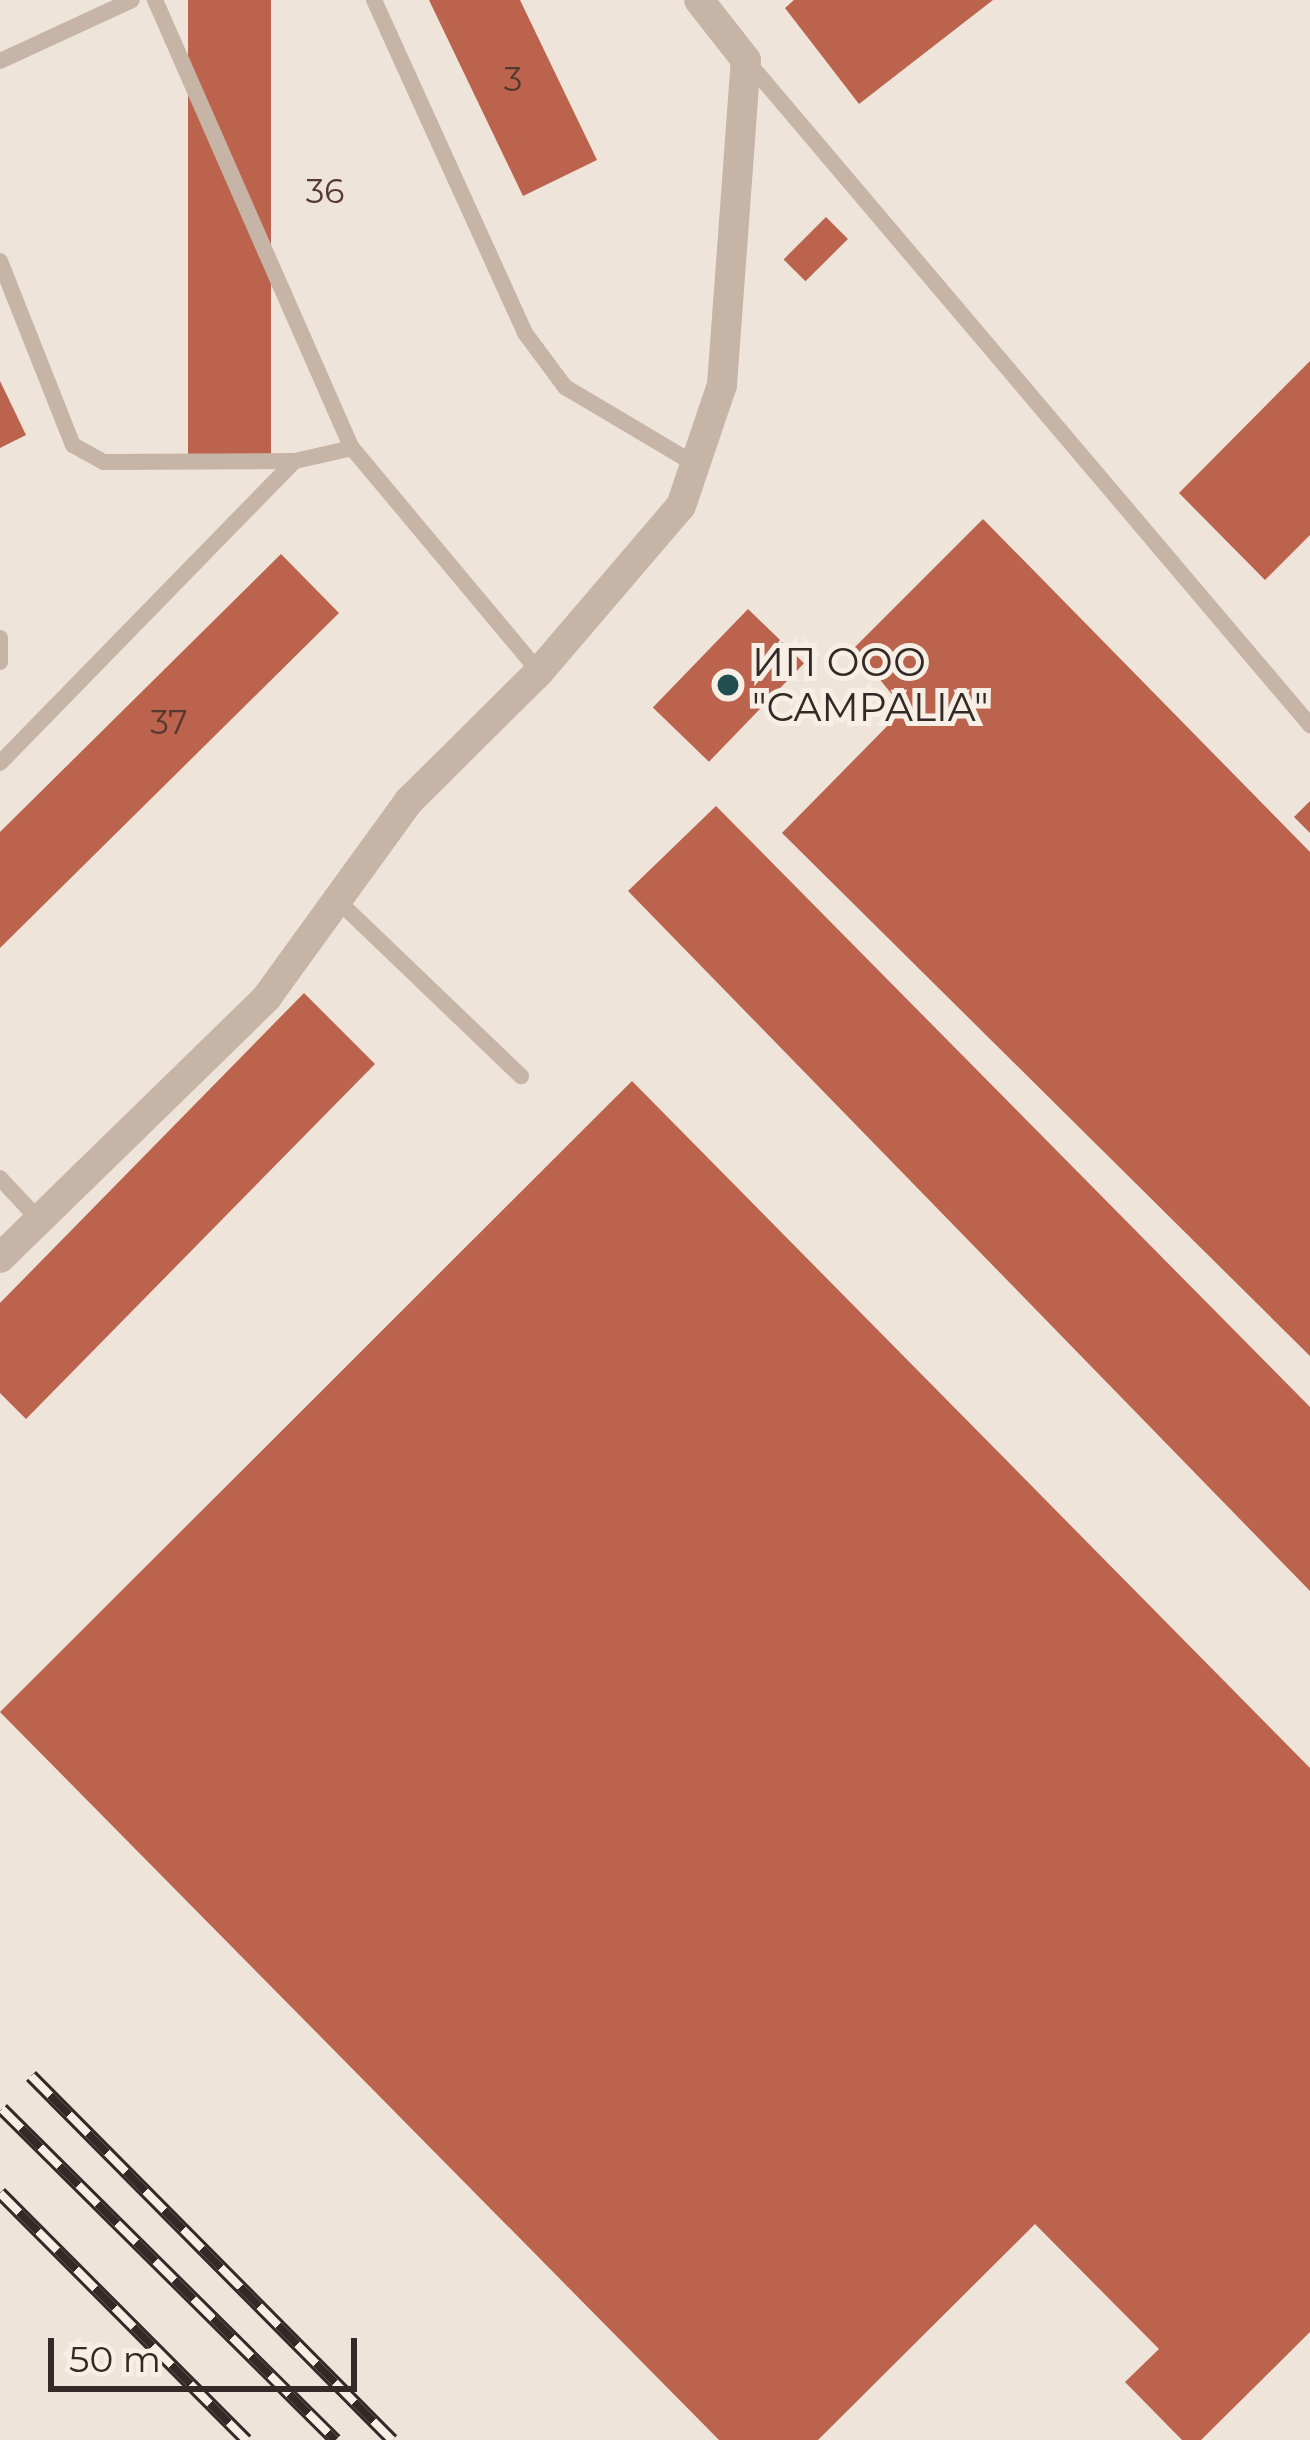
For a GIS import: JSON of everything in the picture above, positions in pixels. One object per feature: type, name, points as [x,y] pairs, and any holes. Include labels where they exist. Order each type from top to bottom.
[{"type":"street","points":[[0,1258],[267,997],[332,894],[654,548],[700,467],[722,386],[746,60],[699,0]]},
{"type":"lane","points":[[0,61],[132,0]]},
{"type":"lane","points":[[155,0],[352,448],[539,672]]},
{"type":"lane","points":[[374,0],[525,333],[565,387],[700,467]]},
{"type":"lane","points":[[746,60],[1310,725]]},
{"type":"lane","points":[[0,261],[73,445],[104,461],[295,461],[352,448]]},
{"type":"lane","points":[[0,763],[295,461]]},
{"type":"lane","points":[[0,638],[0,662]]},
{"type":"lane","points":[[332,894],[521,1076]]},
{"type":"lane","points":[[0,1178],[39,1220]]},
{"type":"building","points":[[188,0],[271,0],[271,467],[188,467]]},
{"type":"building","points":[[429,0],[520,0],[597,160],[523,196]]},
{"type":"building","points":[[794,0],[993,0],[859,104],[785,8]]},
{"type":"building","points":[[826,217],[848,239],[805,281],[784,259]]},
{"type":"building","points":[[1310,361],[1310,535],[1265,580],[1179,493]]},
{"type":"building","points":[[0,381],[26,435],[0,448]]},
{"type":"building","points":[[983,519],[1310,852],[1310,1356],[782,833],[904,709],[854,648]]},
{"type":"building","points":[[281,554],[339,613],[0,948],[0,832]]},
{"type":"building","name":"ИП ООО \"CAMPALIA\"","points":[[748,609],[804,663],[709,762],[653,708]]},
{"type":"building","points":[[1310,801],[1310,833],[1294,817]]},
{"type":"building","points":[[716,806],[1310,1407],[1310,1591],[628,891]]},
{"type":"building","points":[[304,993],[375,1064],[26,1419],[0,1393],[0,1303]]},
{"type":"building","points":[[632,1081],[1310,1768],[1310,2332],[1201,2440],[1182,2440],[1125,2382],[1159,2349],[1035,2224],[818,2440],[719,2440],[0,1712]]},
{"type":"railway","points":[[31,2076],[392,2440]]},
{"type":"railway","points":[[2,2109],[335,2440]]},
{"type":"railway","points":[[0,2193],[246,2440]]},
{"type":"place","name":"ИП ООО \"CAMPALIA\"","points":[[728,685]]}]
